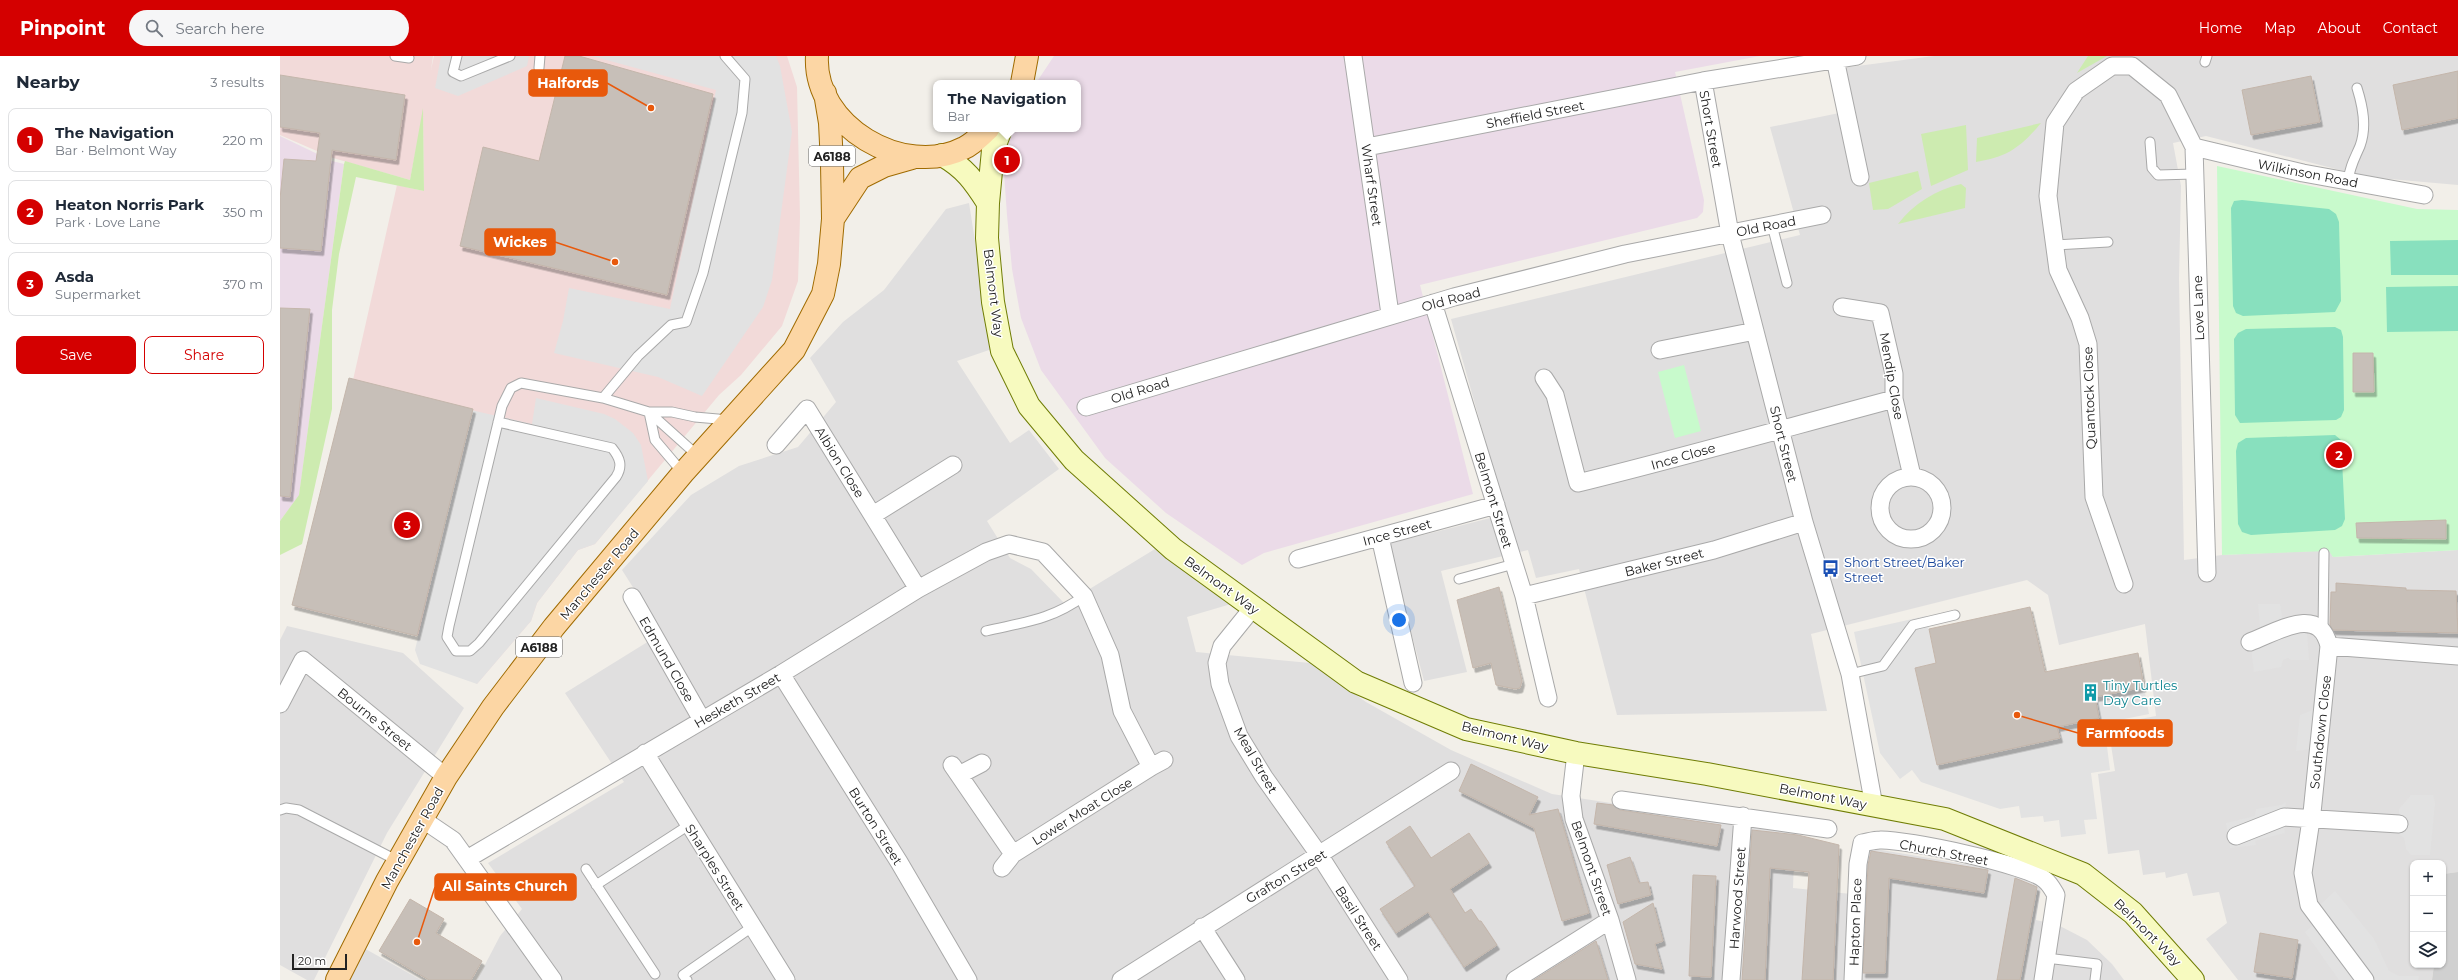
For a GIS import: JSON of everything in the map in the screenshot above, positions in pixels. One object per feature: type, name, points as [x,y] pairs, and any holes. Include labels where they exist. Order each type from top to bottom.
[{"type":"main road","points":[[1023,80],[1027,56]]},
{"type":"main road","points":[[815,58],[825,93],[840,118],[862,138],[888,151],[917,157],[942,155],[965,148],[984,132]]},
{"type":"main road","name":"Manchester Road","points":[[337,980],[398,861],[446,776],[493,708],[554,627],[683,473],[794,350],[826,286],[833,218],[830,123],[825,93]]},
{"type":"main road","name":"Manchester Road","points":[[833,218],[860,178],[884,166],[917,157]]},
{"type":"street","name":"Wharf Street","points":[[1352,56],[1367,147],[1390,314]]},
{"type":"street","name":"Sheffield Street","points":[[1367,147],[1702,81],[1857,56]]},
{"type":"street","points":[[1836,59],[1860,177]]},
{"type":"street","name":"Love Lane","points":[[2132,61],[2168,95],[2194,147],[2207,573]]},
{"type":"street","name":"Quantock Close","points":[[2124,584],[2094,497],[2088,344],[2080,318],[2058,270],[2048,196],[2054,122],[2076,91],[2112,66],[2132,61]]},
{"type":"street","name":"Short Street","points":[[1702,81],[1730,234],[1804,522],[1850,674],[1874,806]]},
{"type":"street","name":"Belmont Way","points":[[1000,132],[993,150],[988,203],[987,238],[992,295],[1002,351],[1029,406],[1074,460],[1173,549],[1356,682],[1466,729],[1576,753],[1707,774],[1944,819],[2083,874],[2133,913],[2193,980]]},
{"type":"street","name":"Wilkinson Road","points":[[2194,147],[2303,174],[2424,195]]},
{"type":"street","points":[[942,155],[960,165],[976,183],[988,203]]},
{"type":"street","name":"Old Road","points":[[1086,407],[1390,314],[1625,254],[1822,215]]},
{"type":"street","name":"Belmont Street","points":[[1433,303],[1524,596],[1548,698]]},
{"type":"street","name":"Mendip Close","points":[[1842,307],[1880,313],[1894,374],[1894,399],[1912,476]]},
{"type":"street","points":[[1660,350],[1756,331]]},
{"type":"street","name":"Ince Close","points":[[1544,378],[1555,395],[1578,483],[1678,459],[1780,429],[1894,399]]},
{"type":"street","name":"Albion Close","points":[[776,445],[813,403],[873,515],[918,589]]},
{"type":"street","points":[[873,515],[953,466]]},
{"type":"street","name":"Ince Street","points":[[1298,559],[1496,505]]},
{"type":"street","name":"Baker Street","points":[[1524,596],[1714,550],[1804,522]]},
{"type":"street","points":[[1380,537],[1413,683]]},
{"type":"street","name":"Hesketh Street","points":[[466,859],[781,674],[918,589],[986,552],[1009,544]]},
{"type":"street","name":"Lower Moat Close","points":[[1002,868],[1013,854],[1157,764],[1122,711],[1110,655],[1084,596],[1043,552],[1009,544]]},
{"type":"street","name":"Edmund Close","points":[[632,597],[702,720]]},
{"type":"street","name":"Meal Street","points":[[1247,615],[1222,646],[1217,663],[1220,684],[1239,736],[1264,777],[1320,856]]},
{"type":"street","points":[[2250,642],[2301,623],[2314,623],[2323,630],[2329,646],[2458,656]]},
{"type":"street","name":"Southdown Close","points":[[2329,646],[2311,818],[2303,873],[2309,905],[2365,980]]},
{"type":"street","name":"Bourne Street","points":[[280,704],[303,660],[446,776]]},
{"type":"street","name":"Burton Street","points":[[781,674],[899,862],[968,980]]},
{"type":"street","name":"Sharples Street","points":[[645,753],[786,980]]},
{"type":"street","name":"Belmont Street","points":[[1576,753],[1571,796],[1574,818],[1610,920],[1627,980]]},
{"type":"street","points":[[982,763],[955,770],[1013,854]]},
{"type":"street","name":"Grafton Street","points":[[1121,980],[1202,927],[1320,856],[1451,771]]},
{"type":"street","points":[[1621,800],[1828,829]]},
{"type":"street","name":"Harwood Street","points":[[1731,980],[1743,816]]},
{"type":"street","points":[[2236,836],[2284,817],[2399,824]]},
{"type":"street","points":[[422,819],[446,834],[466,859],[553,980]]},
{"type":"street","name":"Church Street","points":[[1858,864],[1862,843],[1880,840],[1918,844],[1957,852],[2026,870],[2045,879],[2056,895],[2046,958]]},
{"type":"street","name":"Basil Street","points":[[1320,856],[1399,980]]},
{"type":"street","name":"Hapton Place","points":[[1853,980],[1858,864]]},
{"type":"street","points":[[1515,980],[1610,920]]},
{"type":"street","points":[[1202,927],[1236,980]]},
{"type":"street","points":[[2042,980],[2046,958]]},
{"type":"lane","points":[[395,56],[409,58]]},
{"type":"lane","points":[[457,56],[453,72],[461,76],[510,56]]},
{"type":"lane","points":[[539,68],[540,56]]},
{"type":"lane","points":[[603,398],[638,356],[671,325],[686,322],[703,273],[742,113],[745,79],[725,56]]},
{"type":"lane","points":[[2348,181],[2350,164],[2360,145],[2364,123],[2357,88]]},
{"type":"lane","points":[[2150,142],[2152,168],[2158,175],[2194,174]]},
{"type":"lane","points":[[1772,225],[1787,283]]},
{"type":"lane","points":[[2054,245],[2108,242]]},
{"type":"lane","points":[[498,422],[612,448],[619,457],[620,466],[616,477],[479,643],[470,651],[456,651],[447,636],[449,626],[498,422],[502,406],[511,388],[521,383],[603,398],[649,412],[672,412],[695,417],[731,420]]},
{"type":"lane","points":[[649,412],[698,456]]},
{"type":"lane","points":[[649,412],[655,440],[683,473]]},
{"type":"lane","points":[[2323,630],[2324,553]]},
{"type":"lane","points":[[1459,579],[1514,564]]},
{"type":"lane","points":[[986,631],[1040,619],[1064,610],[1084,596]]},
{"type":"lane","points":[[1850,674],[1883,666],[1913,626],[1955,615]]},
{"type":"lane","points":[[280,810],[286,808],[299,810],[398,861]]},
{"type":"lane","points":[[596,884],[689,825]]},
{"type":"lane","points":[[586,870],[655,974]]},
{"type":"lane","points":[[687,980],[683,975],[752,927]]},
{"type":"lane","points":[[2046,958],[2097,964],[2095,980]]},
{"type":"shaded area","points":[[280,56],[433,56],[431,70],[434,56],[787,56],[797,87],[800,217],[798,281],[782,326],[741,375],[719,395],[595,544],[578,550],[537,603],[531,621],[477,684],[418,635],[296,607],[353,380],[397,185],[424,191],[423,113],[410,180],[333,158],[280,135]]},
{"type":"shaded area","points":[[441,56],[529,56],[527,66],[458,96],[435,88]]},
{"type":"shaded area","points":[[592,56],[776,56],[780,66],[792,132],[772,280],[763,307],[702,396],[658,377],[554,353],[563,321],[569,288],[670,309],[716,90]]},
{"type":"shaded area","points":[[1054,56],[1760,56],[1675,72],[1704,200],[1703,212],[1697,218],[1420,285],[1473,494],[1264,553],[1242,565],[1166,513],[1105,458],[1041,370],[1021,318],[1012,269],[1004,173],[1007,132],[1081,132],[1081,80],[1038,80]]},
{"type":"shaded area","points":[[1934,56],[2458,56],[2458,185],[2367,177],[2206,136],[2173,143],[2181,186],[2179,279],[2184,560],[2222,555],[2313,551],[2330,551],[2333,557],[2458,550],[2458,872],[2446,874],[2446,860],[2410,860],[2410,968],[2434,968],[2432,980],[2238,980],[2206,939],[2227,923],[2219,892],[2193,896],[2187,873],[2166,878],[2165,872],[2143,875],[2139,850],[2108,854],[2098,774],[2115,771],[2108,725],[2156,716],[2145,624],[2059,645],[2048,595],[2027,580],[1811,634],[1827,711],[1617,715],[1579,569],[1536,578],[1528,550],[1441,571],[1467,672],[1424,681],[1388,544],[1506,514],[1451,319],[1800,235],[1770,127],[1849,111],[1842,68]]},
{"type":"shaded area","points":[[280,136],[332,161],[344,164],[299,496],[280,521]]},
{"type":"shaded area","points":[[969,203],[992,349],[957,361],[1010,443],[1029,430],[1059,469],[987,521],[1010,558],[1031,569],[1065,604],[1155,549],[1231,604],[1187,617],[1196,652],[1310,663],[1366,702],[1451,750],[1552,794],[1795,831],[1793,888],[1861,895],[1864,847],[1982,867],[2042,881],[2036,920],[2058,925],[2087,940],[2112,964],[2124,980],[477,980],[500,936],[522,909],[488,863],[624,782],[565,693],[662,633],[622,570],[691,495],[739,466],[798,447],[836,402],[810,358],[843,322],[884,290],[946,209]]},
{"type":"shaded area","points":[[536,398],[604,414],[615,419],[633,433],[641,445],[648,481],[595,544],[578,550],[537,603],[531,621],[477,684],[420,664],[415,650],[471,410],[532,424]]},
{"type":"shaded area","points":[[2258,604],[2280,604],[2283,623],[2306,619],[2309,660],[2291,660],[2288,658],[2283,660],[2281,667],[2254,672],[2249,633],[2253,634],[2260,626]]},
{"type":"shaded area","points":[[1926,616],[1936,663],[1915,668],[1937,765],[2059,738],[2053,710],[2099,718],[2095,697],[2144,687],[2149,714],[2104,723],[2110,770],[2091,773],[2097,819],[2084,820],[2086,834],[2061,837],[2059,820],[2044,822],[2043,816],[2021,818],[2019,806],[2000,809],[1921,782],[1912,770],[1900,779],[1880,753],[1854,632]]},
{"type":"shaded area","points":[[287,626],[403,653],[464,708],[387,833],[314,980],[307,980],[280,965],[280,640]]},
{"type":"shaded area","points":[[2315,709],[2310,749],[2296,751],[2300,715]]},
{"type":"shaded area","points":[[2411,795],[2433,795],[2435,803],[2430,855],[2411,855],[2406,849],[2404,838],[2399,834],[2399,809]]},
{"type":"shaded area","points":[[2286,802],[2283,823],[2285,833],[2255,841],[2256,845],[2230,848],[2226,823],[2255,816],[2256,809],[2281,805]]},
{"type":"shaded area","points":[[2458,872],[2458,980],[2432,980],[2434,968],[2446,968],[2446,874]]},
{"type":"shaded area","points":[[2335,891],[2374,939],[2389,971],[2399,976],[2419,976],[2418,980],[2339,980],[2305,932],[2317,922],[2318,903],[2320,905]]},
{"type":"shaded area","points":[[362,947],[421,980],[346,980]]},
{"type":"green space","points":[[2088,56],[2107,56],[2077,73]]},
{"type":"green space","points":[[423,108],[424,191],[356,177],[339,254],[332,310],[332,409],[302,544],[280,555],[280,521],[299,495],[344,164],[345,161],[410,180]]},
{"type":"green space","points":[[2041,123],[2027,139],[2013,150],[1997,157],[1976,162],[1977,138]]},
{"type":"green space","points":[[1966,125],[1968,170],[1931,186],[1921,134]]},
{"type":"green space","points":[[2217,166],[2417,209],[2458,210],[2458,550],[2333,557],[2329,551],[2222,555]]},
{"type":"green space","points":[[1918,171],[1922,189],[1888,209],[1873,210],[1869,183]]},
{"type":"green space","points":[[1961,184],[1966,188],[1965,208],[1898,224],[1904,216],[1926,198]]},
{"type":"green space","points":[[2242,200],[2329,209],[2336,214],[2339,222],[2341,301],[2335,312],[2243,316],[2236,313],[2233,306],[2231,208],[2234,201]]},
{"type":"green space","points":[[2458,240],[2458,275],[2391,275],[2390,241]]},
{"type":"green space","points":[[2458,286],[2458,331],[2387,332],[2386,287]]},
{"type":"green space","points":[[2335,327],[2341,330],[2343,337],[2344,410],[2341,417],[2336,420],[2240,423],[2235,415],[2234,339],[2238,333],[2246,329]]},
{"type":"green space","points":[[1684,365],[1701,431],[1675,438],[1658,372]]},
{"type":"green space","points":[[2335,435],[2341,440],[2345,519],[2342,526],[2335,530],[2251,535],[2242,532],[2238,524],[2236,451],[2238,443],[2246,438]]},
{"type":"building","points":[[565,56],[579,56],[713,94],[667,295],[460,246],[483,147],[539,161]]},
{"type":"building","points":[[2458,71],[2458,118],[2402,130],[2393,85]]},
{"type":"building","points":[[280,75],[405,95],[396,160],[332,150],[321,251],[280,248],[280,199],[284,159],[316,161],[320,133],[280,127]]},
{"type":"building","points":[[2311,76],[2320,122],[2251,135],[2242,90]]},
{"type":"building","points":[[280,308],[310,309],[290,497],[280,496]]},
{"type":"building","points":[[2353,353],[2373,353],[2374,392],[2353,392]]},
{"type":"building","points":[[349,378],[473,409],[417,636],[292,605]]},
{"type":"building","points":[[2446,520],[2446,539],[2357,538],[2356,523]]},
{"type":"building","points":[[2336,583],[2406,588],[2406,590],[2456,591],[2458,633],[2333,630],[2330,625],[2331,592],[2336,592]]},
{"type":"building","points":[[1499,587],[1522,681],[1520,688],[1515,689],[1496,685],[1491,663],[1473,668],[1457,600]]},
{"type":"building","points":[[2030,607],[2045,672],[2138,653],[2144,687],[2095,697],[2099,718],[2057,727],[2060,738],[1937,765],[1915,668],[1936,663],[1929,629]]},
{"type":"building","points":[[1471,764],[1538,797],[1529,815],[1558,809],[1589,913],[1562,921],[1534,828],[1459,791]]},
{"type":"building","points":[[1597,803],[1613,805],[1620,810],[1721,825],[1717,846],[1594,824]]},
{"type":"building","points":[[1410,826],[1431,858],[1469,833],[1489,863],[1450,889],[1465,913],[1471,909],[1497,945],[1464,967],[1428,912],[1396,933],[1380,909],[1415,886],[1386,842]]},
{"type":"building","points":[[1752,830],[1798,835],[1839,845],[1833,980],[1802,980],[1809,872],[1770,868],[1765,980],[1742,980]]},
{"type":"building","points":[[1871,851],[1988,870],[1984,893],[1889,878],[1885,973],[1863,973],[1868,865]]},
{"type":"building","points":[[1630,857],[1639,883],[1648,882],[1651,895],[1618,904],[1607,865]]},
{"type":"building","points":[[1693,875],[1716,876],[1711,977],[1689,976]]},
{"type":"building","points":[[2015,878],[2037,887],[2020,980],[1997,980]]},
{"type":"building","points":[[410,899],[444,919],[436,933],[482,961],[471,980],[429,980],[379,951]]},
{"type":"building","points":[[1653,903],[1663,941],[1655,944],[1662,969],[1635,964],[1623,922]]},
{"type":"building","points":[[2260,933],[2298,940],[2292,978],[2254,972]]},
{"type":"building","points":[[1596,941],[1608,980],[1534,980]]},
{"type":"place","name":"Halfords","points":[[651,108]]},
{"type":"place","name":"The Navigation","points":[[1007,160]]},
{"type":"place","name":"Wickes","points":[[615,262]]},
{"type":"place","name":"Heaton Norris Park","points":[[2339,455]]},
{"type":"place","name":"Asda","points":[[407,525]]},
{"type":"place","name":"Short Street/Baker Street","points":[[1831,569]]},
{"type":"place","name":"Tiny Turtles Day Care","points":[[2090,692]]},
{"type":"place","name":"Farmfoods","points":[[2017,715]]},
{"type":"place","name":"All Saints Church","points":[[417,942]]}]
